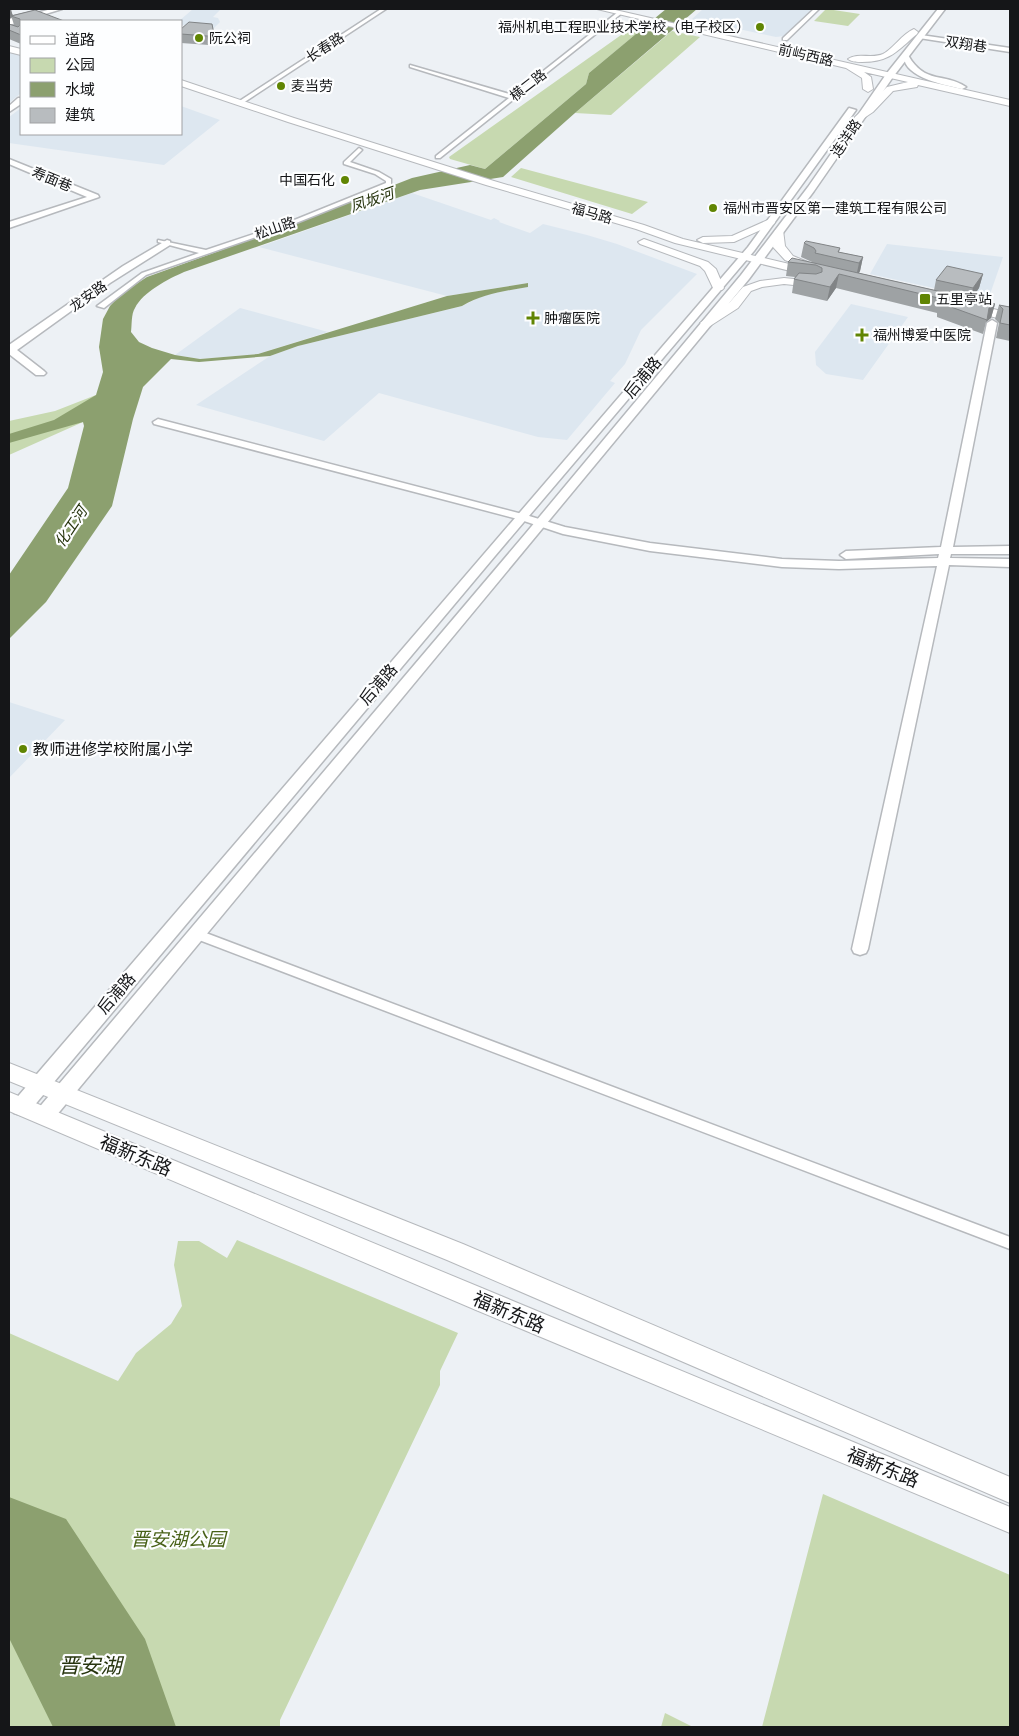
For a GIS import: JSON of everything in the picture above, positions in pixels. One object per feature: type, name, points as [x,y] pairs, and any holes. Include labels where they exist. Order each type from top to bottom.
[{"type":"main road","points":[[12,22],[47,9]]},
{"type":"main road","points":[[12,22],[58,9]]},
{"type":"main road","name":"前屿西路","points":[[601,9],[621,11],[832,56],[940,87],[1010,103]]},
{"type":"main road","name":"连洋路","points":[[748,262],[779,232],[832,159],[888,72],[941,9]]},
{"type":"main road","points":[[12,22],[20,32]]},
{"type":"main road","name":"连洋路","points":[[748,262],[770,222],[862,97],[906,56],[918,35],[919,23]]},
{"type":"main road","name":"前屿西路","points":[[684,25],[766,46],[962,87],[1010,99]]},
{"type":"main road","points":[[832,56],[862,60],[883,57],[918,35]]},
{"type":"main road","points":[[766,46],[855,69],[866,77],[862,97]]},
{"type":"main road","name":"福马路","points":[[182,82],[291,120],[634,225],[748,262]]},
{"type":"main road","points":[[858,119],[873,107],[885,91],[890,88],[909,85],[940,87]]},
{"type":"main road","name":"福马路","points":[[182,94],[626,235],[825,280]]},
{"type":"main road","points":[[679,240],[734,239],[770,222]]},
{"type":"main road","points":[[779,232],[779,247],[789,258],[825,280]]},
{"type":"main road","points":[[626,235],[704,264],[710,269],[718,288]]},
{"type":"main road","name":"龙安路","points":[[9,350],[163,242]]},
{"type":"main road","name":"后浦路","points":[[15,1104],[39,1085],[718,288],[748,262]]},
{"type":"main road","name":"后浦路","points":[[44,1116],[542,523],[706,323],[748,262]]},
{"type":"main road","points":[[706,323],[734,305],[747,289],[760,284],[784,281],[825,280]]},
{"type":"main road","points":[[952,304],[1010,317]]},
{"type":"main road","points":[[962,316],[1010,327]]},
{"type":"main road","points":[[9,350],[36,375]]},
{"type":"main road","name":"福新东路","points":[[9,1072],[455,1252],[1010,1490]]},
{"type":"main road","name":"福新东路","points":[[15,1104],[494,1306],[1010,1520]]},
{"type":"street","name":"长春路","points":[[241,102],[384,9]]},
{"type":"street","points":[[785,39],[817,9]]},
{"type":"street","name":"横二路","points":[[438,157],[621,11]]},
{"type":"street","name":"双翔巷","points":[[918,35],[1010,50]]},
{"type":"street","points":[[906,56],[911,68],[922,74],[962,87]]},
{"type":"street","points":[[412,66],[513,97]]},
{"type":"street","points":[[9,110],[20,101]]},
{"type":"street","name":"松山路","points":[[101,306],[139,277],[205,252],[289,224],[389,184],[389,180],[382,176],[346,163],[359,150]]},
{"type":"street","name":"寿面巷","points":[[9,161],[95,197],[9,225]]},
{"type":"street","points":[[163,242],[205,252]]},
{"type":"street","points":[[860,949],[992,323]]},
{"type":"street","points":[[158,422],[578,533],[650,547],[773,562],[839,566],[1010,550]]},
{"type":"street","points":[[944,556],[1010,562]]},
{"type":"street","points":[[198,934],[1010,1243]]},
{"type":"shaded area","points":[[193,9],[221,9],[213,17],[218,18],[220,22],[211,31],[196,26],[182,25],[182,20],[180,20]]},
{"type":"shaded area","name":"福州机电工程职业技术学校（电子校区）","points":[[703,9],[813,9],[784,36],[776,37],[692,19]]},
{"type":"shaded area","points":[[9,52],[20,54],[20,94],[9,103]]},
{"type":"shaded area","points":[[182,106],[220,120],[164,165],[9,143],[9,117],[20,109],[20,135],[182,135]]},
{"type":"shaded area","name":"肿瘤医院","points":[[412,193],[491,220],[494,218],[499,222],[530,233],[543,224],[587,235],[617,244],[697,274],[641,330],[625,364],[610,381],[615,383],[567,440],[538,437],[379,393],[324,441],[196,405],[270,356],[298,346],[462,306],[492,293],[528,287],[528,283],[447,296],[259,247]]},
{"type":"shaded area","points":[[887,244],[1003,257],[988,300],[870,274]]},
{"type":"shaded area","name":"福州博爱中医院","points":[[851,304],[908,317],[863,380],[826,374],[816,365],[815,352]]},
{"type":"shaded area","points":[[240,308],[328,332],[258,354],[200,359],[175,355]]},
{"type":"shaded area","name":"教师进修学校附属小学","points":[[9,702],[65,720],[9,778]]},
{"type":"green space","points":[[826,9],[860,14],[848,26],[814,21]]},
{"type":"green space","points":[[638,23],[647,25],[589,73],[586,84],[485,169],[450,159],[449,157]]},
{"type":"green space","points":[[672,31],[700,37],[611,115],[575,113]]},
{"type":"green space","points":[[521,168],[648,202],[632,214],[511,177]]},
{"type":"green space","points":[[96,395],[83,422],[9,455],[9,421],[55,411]]},
{"type":"green space","name":"晋安湖公园","points":[[237,1240],[458,1333],[440,1371],[440,1385],[280,1720],[280,1727],[9,1727],[9,1333],[118,1381],[136,1353],[171,1324],[182,1306],[174,1265],[178,1241],[199,1241],[227,1258]]},
{"type":"green space","points":[[823,1494],[1010,1575],[1010,1727],[762,1727]]},
{"type":"green space","points":[[665,1713],[693,1727],[661,1727]]},
{"type":"water","points":[[666,9],[697,9],[503,177],[420,190],[184,272],[150,291],[134,310],[131,332],[139,342],[152,348],[175,355],[200,359],[258,354],[447,296],[528,283],[528,287],[486,296],[462,306],[298,346],[270,356],[199,362],[171,359],[143,387],[133,419],[112,506],[46,602],[9,639],[9,575],[68,488],[84,426],[83,422],[9,443],[9,434],[54,420],[96,395],[103,372],[99,347],[103,319],[110,306],[121,294],[147,277],[294,224],[412,178],[470,165],[485,169],[586,84],[589,73]]},
{"type":"water","name":"晋安湖","points":[[9,1497],[66,1519],[145,1639],[176,1727],[53,1727],[9,1638]]},
{"type":"building","points":[[35,10],[61,20],[20,20],[11,16]]},
{"type":"building","points":[[189,22],[212,24],[214,34],[207,36],[182,34],[182,28]]},
{"type":"building","points":[[9,24],[18,27],[20,25],[20,35],[9,30]]},
{"type":"building","points":[[806,241],[840,248],[838,252],[863,257],[859,263],[815,253],[814,248],[804,243]]},
{"type":"building","points":[[792,258],[995,304],[989,308],[987,320],[940,303],[942,299],[839,274],[830,287],[794,279],[799,273],[816,274],[822,272],[822,268],[816,265],[788,262]]},
{"type":"building","points":[[947,266],[983,274],[973,288],[936,280]]},
{"type":"building","points":[[999,305],[1010,307],[1010,325],[1000,323],[1003,309]]},
{"type":"place","name":"福州机电工程职业技术学校（电子校区）","points":[[760,27]]},
{"type":"place","name":"阮公祠","points":[[199,38]]},
{"type":"place","name":"麦当劳","points":[[281,86]]},
{"type":"place","name":"中国石化","points":[[345,180]]},
{"type":"place","name":"福州市晋安区第一建筑工程有限公司","points":[[713,208]]},
{"type":"place","name":"五里亭站","points":[[925,299]]},
{"type":"place","name":"肿瘤医院","points":[[533,318]]},
{"type":"place","name":"福州博爱中医院","points":[[862,335]]},
{"type":"place","name":"教师进修学校附属小学","points":[[23,749]]},
{"type":"water label","name":"凤坂河","points":[[372,200]]},
{"type":"water label","name":"化工河","points":[[71,527]]}]
